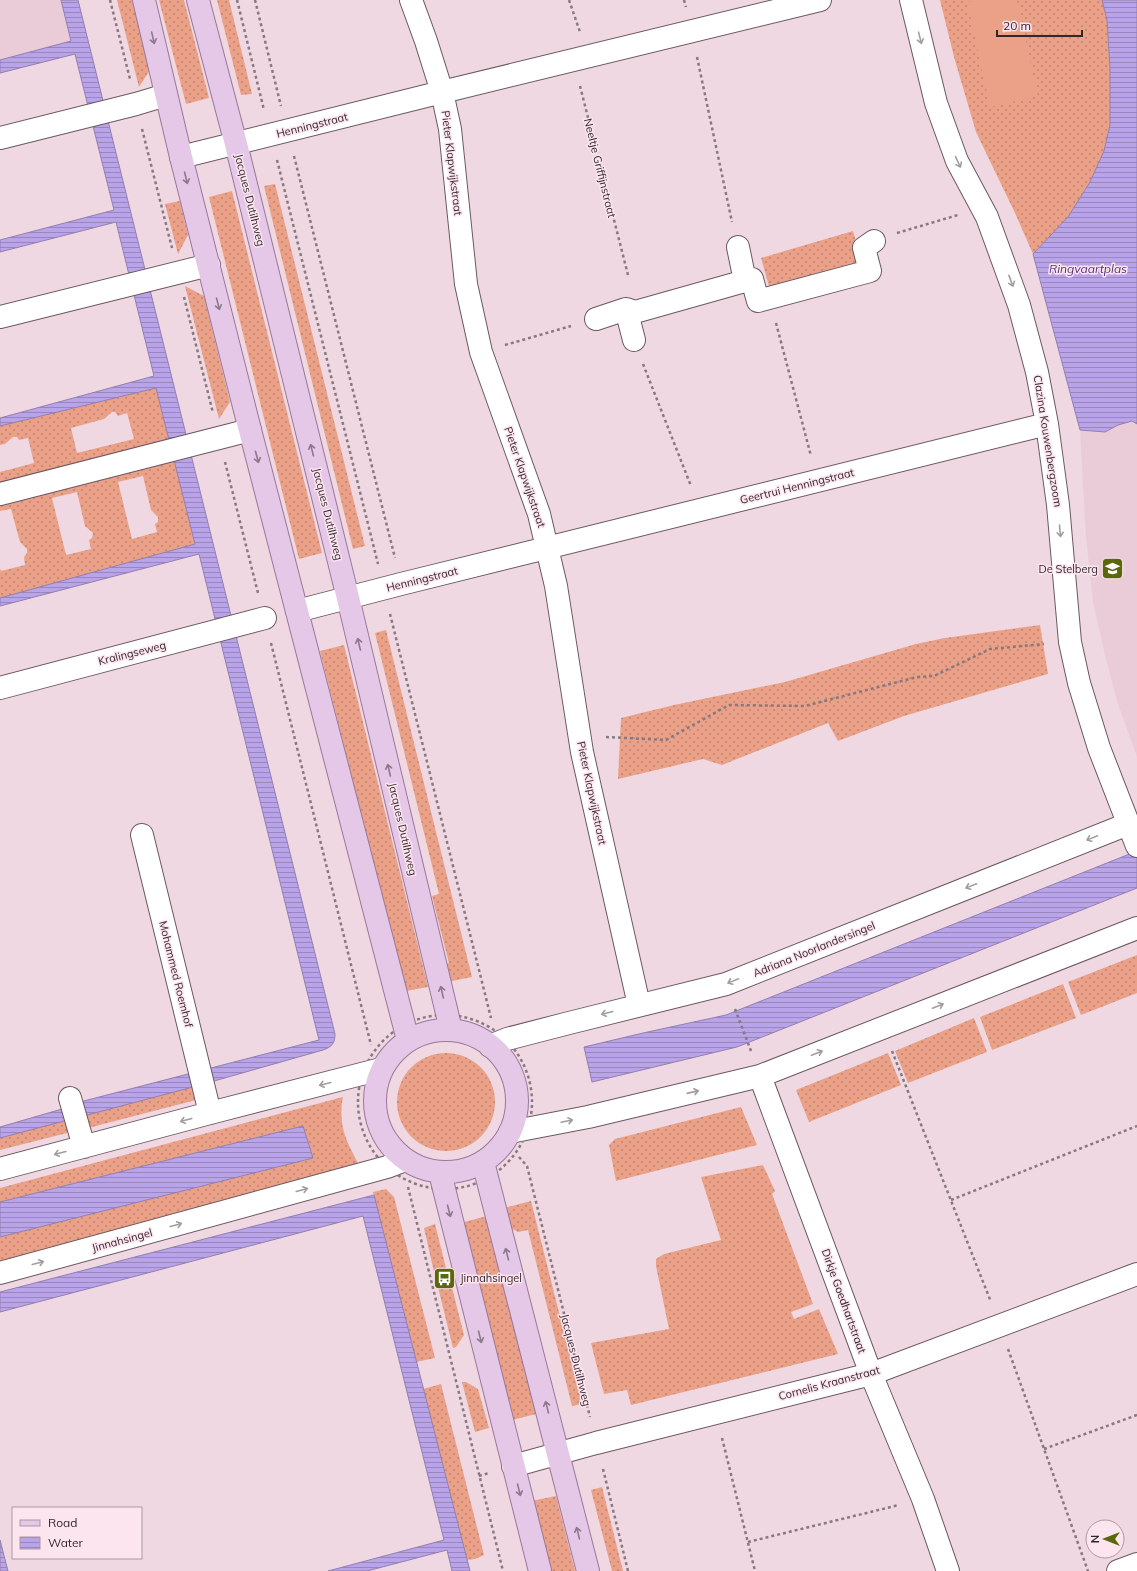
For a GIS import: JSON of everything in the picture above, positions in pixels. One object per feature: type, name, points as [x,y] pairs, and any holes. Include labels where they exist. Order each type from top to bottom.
[{"type":"main road","points":[[144,0],[181,157],[250,430],[408,1040]]},
{"type":"main road","name":"Jacques Dutilhweg","points":[[198,0],[236,144],[348,598],[451,1030]]},
{"type":"main road","points":[[451,1030],[472,1035],[496,1037],[503,1060],[514,1082],[516,1114],[519,1130],[483,1162],[463,1171],[440,1173],[422,1169],[399,1169],[376,1119],[372,1065],[393,1053],[408,1040],[429,1032],[451,1030]]},
{"type":"main road","points":[[483,1162],[559,1453],[588,1571]]},
{"type":"main road","points":[[440,1173],[540,1571]]},
{"type":"street","name":"Pieter Klapwijkstraat","points":[[411,0],[442,92],[450,128],[466,284],[481,352],[539,514],[556,586],[582,752],[639,1005]]},
{"type":"street","points":[[442,92],[820,0]]},
{"type":"street","name":"Clazina Kouwenbergzoom","points":[[911,0],[939,110],[957,161],[987,216],[1019,304],[1037,372],[1047,424],[1058,505],[1070,642],[1079,684],[1099,748],[1134,837]]},
{"type":"street","name":"Henningstraat","points":[[181,157],[442,92]]},
{"type":"street","points":[[0,138],[136,104],[166,94]]},
{"type":"street","points":[[596,319],[626,309],[635,312],[752,279],[758,301],[770,301],[870,271],[864,248],[874,241]]},
{"type":"street","points":[[738,247],[745,281]]},
{"type":"street","points":[[0,316],[209,265]]},
{"type":"street","points":[[626,309],[634,340]]},
{"type":"street","name":"Geertrui Henningstraat","points":[[547,549],[1047,424]]},
{"type":"street","points":[[0,494],[250,430]]},
{"type":"street","name":"Henningstraat","points":[[297,611],[392,586],[547,549]]},
{"type":"street","name":"Kralingseweg","points":[[0,688],[265,618]]},
{"type":"street","name":"Mohammed Roemhof","points":[[142,835],[210,1113]]},
{"type":"street","name":"Adriana Noorlandersingel","points":[[496,1037],[726,984],[1134,837]]},
{"type":"street","points":[[519,1130],[588,1117],[760,1076],[1137,928]]},
{"type":"street","points":[[0,1169],[210,1113],[372,1065]]},
{"type":"street","name":"Dirkje Goedhartstraat","points":[[760,1076],[871,1374],[923,1499],[948,1571]]},
{"type":"street","points":[[73,1107],[84,1147]]},
{"type":"street","name":"Jinnahsingel","points":[[0,1273],[399,1169]]},
{"type":"street","name":"Cornelis Kraanstraat","points":[[513,1466],[596,1443],[871,1374],[1137,1274]]},
{"type":"street","points":[[1118,1571],[1137,1564]]},
{"type":"path","points":[[110,0],[265,618],[372,1065],[359,1091],[358,1108],[361,1124],[375,1155],[399,1169],[503,1571]]},
{"type":"path","points":[[237,0],[279,133],[392,586]]},
{"type":"path","points":[[255,0],[279,133],[392,586],[491,1018],[496,1037],[517,1052],[530,1081],[533,1097],[532,1113],[519,1130]]},
{"type":"path","name":"Neeltje Griffijnstraat","points":[[569,0],[628,276]]},
{"type":"path","points":[[692,31],[738,247]]},
{"type":"path","points":[[874,241],[982,208]]},
{"type":"path","points":[[770,301],[817,481]]},
{"type":"path","points":[[481,352],[596,319]]},
{"type":"path","points":[[634,340],[700,511]]},
{"type":"path","points":[[579,736],[666,740],[729,705],[805,706],[917,677],[934,676],[990,649],[1070,642]]},
{"type":"path","points":[[734,1005],[751,1052]]},
{"type":"path","points":[[883,1028],[1000,1326],[1088,1571]]},
{"type":"path","points":[[951,1200],[1137,1126]]},
{"type":"path","name":"Jacques Dutilhweg","points":[[516,1153],[527,1166],[628,1571]]},
{"type":"path","points":[[716,1413],[755,1571]]},
{"type":"path","points":[[1044,1449],[1137,1415]]},
{"type":"path","points":[[748,1542],[923,1499]]},
{"type":"shaded area","points":[[0,0],[61,0],[71,41],[0,60]]},
{"type":"shaded area","points":[[117,0],[132,0],[150,70],[139,87]]},
{"type":"shaded area","points":[[159,0],[184,0],[209,98],[186,104]]},
{"type":"shaded area","points":[[217,0],[229,0],[252,94],[241,95]]},
{"type":"shaded area","points":[[940,0],[1102,0],[1107,20],[1110,67],[1110,125],[1104,151],[1090,182],[1068,217],[1033,254],[976,132],[954,57]]},
{"type":"shaded area","points":[[977,0],[1017,0],[1038,96],[990,107],[967,2]]},
{"type":"shaded area","points":[[275,184],[365,546],[353,549],[264,186]]},
{"type":"shaded area","points":[[232,191],[322,553],[299,559],[209,197]]},
{"type":"shaded area","points":[[180,201],[188,235],[178,254],[165,204]]},
{"type":"shaded area","points":[[853,231],[862,263],[770,290],[761,258]]},
{"type":"shaded area","points":[[185,286],[204,296],[230,402],[219,419]]},
{"type":"shaded area","points":[[156,388],[169,440],[0,482],[0,472],[34,463],[28,438],[19,440],[17,437],[13,437],[5,444],[0,445],[0,426]],"holes":[[[112,412],[115,412],[118,416],[127,413],[134,439],[77,453],[71,428],[104,419]]]},
{"type":"shaded area","name":"De Stelberg","points":[[1132,421],[1137,424],[1137,757],[1117,701],[1093,602],[1086,537],[1080,430],[1105,432],[1118,424]]},
{"type":"shaded area","points":[[174,459],[195,544],[0,598],[0,568],[1,571],[25,565],[24,557],[27,553],[27,549],[20,542],[11,509],[0,511],[0,502]],"holes":[[[143,476],[151,510],[158,517],[158,522],[155,524],[157,532],[132,539],[118,482]],[[77,492],[85,526],[93,533],[92,538],[89,540],[91,549],[66,555],[52,498]]]},
{"type":"shaded area","points":[[1040,625],[1048,674],[904,716],[838,741],[828,723],[722,765],[703,759],[618,779],[621,718],[674,705],[785,682],[916,644],[945,638]]},
{"type":"shaded area","points":[[386,630],[472,977],[447,982],[443,965],[449,963],[432,896],[439,894],[375,633]]},
{"type":"shaded area","points":[[344,645],[428,987],[406,991],[320,651]]},
{"type":"shaded area","points":[[1137,955],[1137,993],[1081,1015],[1068,982]]},
{"type":"shaded area","points":[[1063,984],[1076,1018],[992,1050],[980,1017]]},
{"type":"shaded area","points":[[974,1018],[987,1052],[908,1083],[895,1051]]},
{"type":"shaded area","points":[[446,1053],[465,1057],[480,1068],[491,1083],[495,1102],[491,1121],[480,1136],[465,1147],[446,1151],[427,1147],[412,1136],[401,1121],[397,1102],[401,1083],[412,1068],[427,1057]]},
{"type":"shaded area","points":[[888,1053],[901,1085],[809,1122],[796,1090]]},
{"type":"shaded area","points":[[193,1087],[196,1100],[88,1128],[85,1115]]},
{"type":"shaded area","points":[[343,1097],[341,1117],[345,1135],[361,1169],[0,1265],[0,1237],[313,1158],[303,1126],[0,1202],[0,1188]]},
{"type":"shaded area","points":[[741,1107],[757,1145],[616,1181],[609,1145],[615,1139]]},
{"type":"shaded area","points":[[67,1120],[71,1132],[0,1150],[0,1138]]},
{"type":"shaded area","points":[[763,1165],[775,1191],[772,1194],[813,1304],[791,1312],[794,1319],[819,1309],[838,1354],[631,1405],[627,1390],[604,1394],[591,1343],[669,1329],[656,1266],[656,1259],[664,1254],[721,1240],[701,1177]]},
{"type":"shaded area","points":[[386,1189],[394,1197],[435,1358],[416,1362],[373,1192]]},
{"type":"shaded area","points":[[531,1201],[582,1404],[572,1406],[528,1230],[518,1232],[509,1227],[504,1208]]},
{"type":"shaded area","points":[[487,1216],[536,1414],[512,1420],[464,1222]]},
{"type":"shaded area","points":[[435,1224],[446,1268],[434,1272],[424,1228]]},
{"type":"shaded area","points":[[448,1272],[464,1335],[456,1347],[453,1348],[435,1275]]},
{"type":"shaded area","points":[[462,1382],[466,1382],[478,1389],[489,1428],[475,1432]]},
{"type":"shaded area","points":[[441,1384],[484,1555],[475,1559],[467,1560],[423,1389]]},
{"type":"shaded area","points":[[602,1487],[623,1571],[612,1571],[591,1490]]},
{"type":"shaded area","points":[[556,1496],[575,1571],[549,1571],[531,1501]]},
{"type":"water","points":[[61,0],[78,0],[335,1037],[334,1042],[329,1048],[323,1050],[193,1087],[0,1138],[0,1127],[62,1109],[80,1102],[319,1040],[199,554],[0,606],[0,598],[195,544],[156,388],[0,426],[0,418],[154,376],[116,222],[0,252],[0,240],[114,210],[75,54],[0,73],[0,60],[71,41]]},
{"type":"water","name":"Ringvaartplas","points":[[1102,0],[1137,0],[1137,424],[1132,421],[1118,425],[1105,432],[1080,430],[1033,254],[1068,217],[1090,182],[1104,151],[1110,125],[1110,67],[1107,20]]},
{"type":"water","points":[[1137,851],[1137,888],[737,1047],[592,1082],[584,1047],[726,1015]]},
{"type":"water","points":[[303,1126],[313,1158],[0,1237],[0,1202]]},
{"type":"water","points":[[374,1195],[470,1571],[452,1571],[447,1550],[367,1571],[328,1571],[444,1540],[363,1216],[0,1312],[0,1292]]},
{"type":"water","points":[[0,1540],[8,1571],[0,1571]]},
{"type":"place","name":"De Stelberg","points":[[1113,569]]},
{"type":"place","name":"Jinnahsingel","points":[[445,1278]]}]
